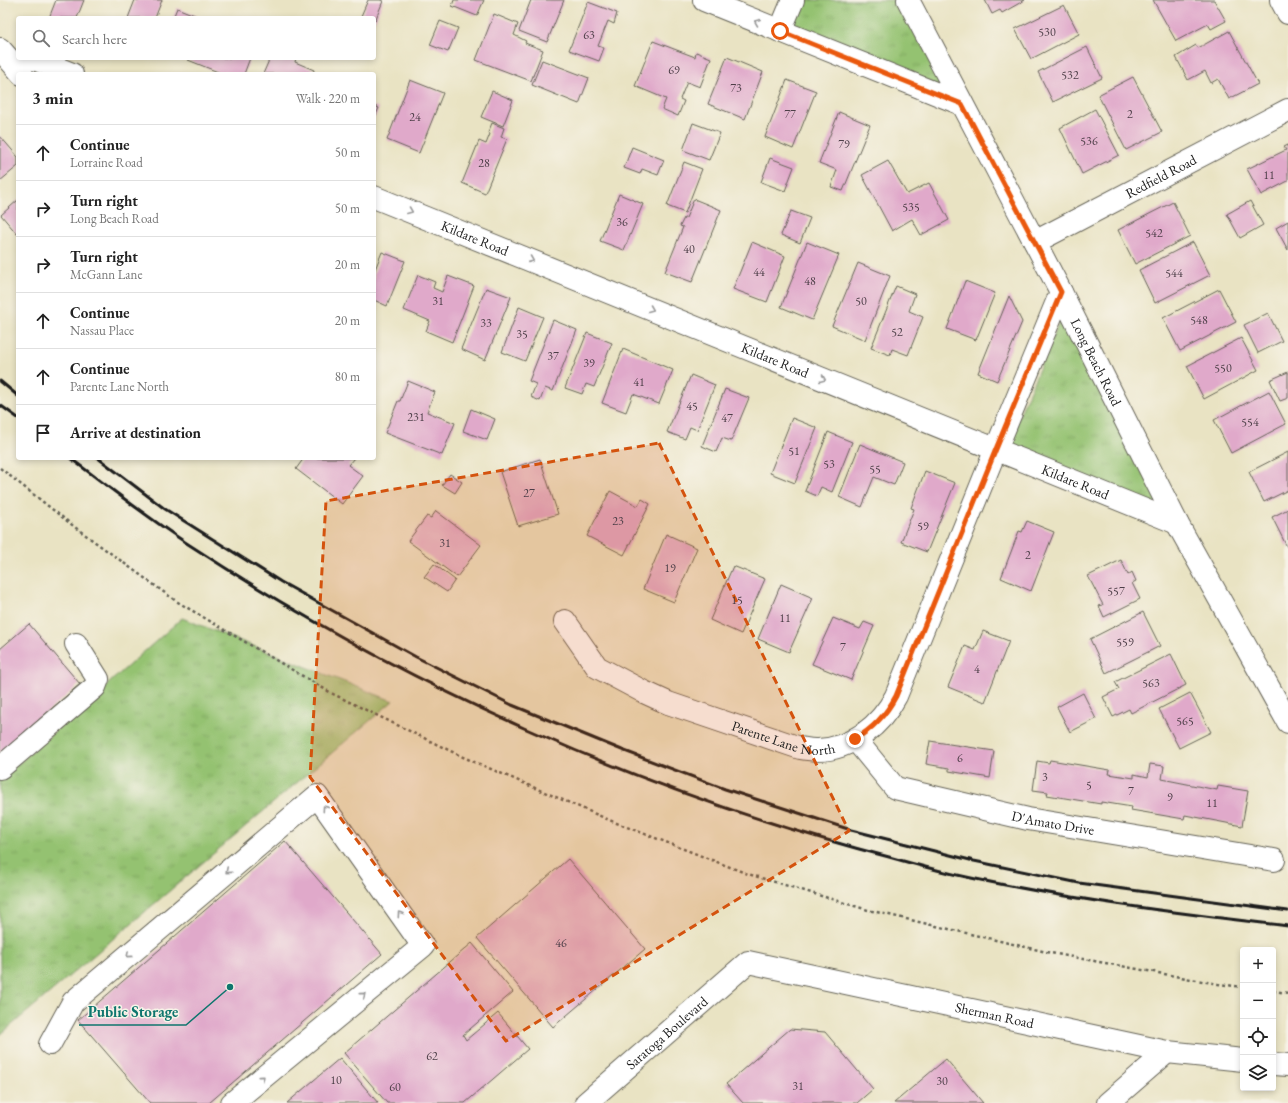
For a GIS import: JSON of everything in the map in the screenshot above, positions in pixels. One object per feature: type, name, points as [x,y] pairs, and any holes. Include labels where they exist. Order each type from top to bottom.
[{"type":"street","points":[[704,0],[962,104]]},
{"type":"street","points":[[780,31],[793,0]]},
{"type":"street","name":"Long Beach Road","points":[[908,0],[1061,292],[1177,523],[1288,722]]},
{"type":"street","points":[[1281,0],[1288,13]]},
{"type":"street","points":[[0,45],[16,51]]},
{"type":"street","points":[[0,49],[20,72]]},
{"type":"street","points":[[37,60],[67,72]]},
{"type":"street","name":"Redfield Road","points":[[1035,242],[1288,110]]},
{"type":"street","name":"Kildare Road","points":[[376,198],[1177,523]]},
{"type":"street","name":"Parente Lane North","points":[[565,621],[597,667],[668,703],[800,748],[819,750],[834,748],[866,733],[885,716],[896,696],[1061,292]]},
{"type":"street","points":[[0,768],[96,687],[98,679],[76,644]]},
{"type":"street","name":"D'Amato Drive","points":[[855,739],[895,788],[1028,819],[1274,860]]},
{"type":"street","points":[[50,1044],[73,1002],[316,796],[423,946],[232,1103]]},
{"type":"street","name":"Sherman Road","points":[[748,962],[1167,1052],[1240,1060]]},
{"type":"street","name":"Saratoga Boulevard","points":[[586,1103],[748,962]]},
{"type":"street","points":[[1108,1103],[1167,1052]]},
{"type":"street","points":[[1276,1064],[1288,1066]]},
{"type":"path","points":[[0,468],[76,528],[176,601],[333,694],[462,757],[614,822],[748,874],[868,910],[1051,953],[1218,984],[1240,987]]},
{"type":"path","points":[[1276,991],[1288,993]]},
{"type":"highlighted area","points":[[659,443],[849,831],[506,1041],[310,777],[326,501]]},
{"type":"green space","points":[[801,0],[899,0],[947,90],[790,25]]},
{"type":"green space","points":[[1064,311],[1165,509],[1006,446]]},
{"type":"green space","points":[[182,618],[393,701],[0,1035],[0,780]]},
{"type":"building","points":[[56,0],[84,0],[78,16],[50,16]]},
{"type":"building","points":[[135,0],[162,0],[156,16],[129,16]]},
{"type":"building","points":[[368,0],[383,1],[376,18],[376,16],[361,16]]},
{"type":"building","points":[[454,0],[484,0],[477,16],[452,6]]},
{"type":"building","points":[[531,0],[564,0],[547,42],[519,31]]},
{"type":"building","points":[[985,0],[1025,0],[1002,13],[1000,10],[992,14]]},
{"type":"building","points":[[1153,0],[1214,0],[1226,21],[1211,29],[1208,24],[1176,41]]},
{"type":"building","points":[[588,2],[617,13],[614,24],[608,21],[598,46],[604,48],[599,61],[569,50]]},
{"type":"building","points":[[1064,5],[1079,34],[1031,59],[1015,29]]},
{"type":"building","points":[[177,8],[197,16],[174,16]]},
{"type":"building","points":[[494,14],[518,24],[514,35],[526,41],[525,43],[543,50],[531,81],[476,60]]},
{"type":"building","points":[[440,21],[458,28],[448,52],[430,45]]},
{"type":"building","points":[[1229,31],[1258,84],[1229,99],[1218,79],[1211,83],[1205,71],[1188,80],[1176,57],[1196,45],[1198,48]]},
{"type":"building","points":[[653,41],[695,57],[696,52],[711,58],[700,87],[687,82],[680,99],[684,101],[678,116],[662,109],[666,99],[635,86]]},
{"type":"building","points":[[1087,47],[1102,78],[1053,102],[1038,72]]},
{"type":"building","points":[[727,57],[763,72],[745,119],[708,104]]},
{"type":"building","points":[[188,60],[249,60],[245,72],[218,72]]},
{"type":"building","points":[[269,60],[296,60],[295,62],[314,70],[314,72],[264,72]]},
{"type":"building","points":[[542,60],[589,78],[579,104],[532,85]]},
{"type":"building","points":[[1133,77],[1162,132],[1126,150],[1098,95]]},
{"type":"building","points":[[410,80],[443,93],[419,153],[387,140]]},
{"type":"building","points":[[787,80],[816,91],[793,149],[765,137]]},
{"type":"building","points":[[492,91],[513,100],[503,126],[481,117]]},
{"type":"building","points":[[376,107],[379,108],[376,115]]},
{"type":"building","points":[[1095,109],[1119,155],[1082,174],[1060,128]]},
{"type":"building","points":[[839,112],[870,125],[843,191],[831,187],[837,170],[819,163]]},
{"type":"building","points":[[492,123],[504,128],[501,137],[507,139],[485,193],[462,183],[479,141],[486,144]]},
{"type":"building","points":[[693,123],[720,133],[709,160],[683,150]]},
{"type":"building","points":[[0,136],[16,155],[16,168],[0,181]]},
{"type":"building","points":[[1288,145],[1288,181],[1261,195],[1247,169],[1286,150],[1284,147]]},
{"type":"building","points":[[632,147],[664,160],[658,175],[642,169],[640,174],[624,168]]},
{"type":"building","points":[[770,158],[794,167],[785,191],[761,182]]},
{"type":"building","points":[[888,161],[907,194],[929,183],[949,220],[921,235],[912,219],[892,231],[862,175]]},
{"type":"building","points":[[684,162],[702,169],[685,213],[667,206]]},
{"type":"building","points":[[619,194],[643,204],[624,250],[600,241]]},
{"type":"building","points":[[694,199],[721,210],[692,282],[665,272],[683,227],[680,226],[684,218],[686,218]]},
{"type":"building","points":[[1250,201],[1263,225],[1240,238],[1227,214]]},
{"type":"building","points":[[16,202],[16,233],[1,215]]},
{"type":"building","points":[[1173,202],[1190,236],[1135,264],[1118,230]]},
{"type":"building","points":[[791,211],[810,218],[800,243],[781,235]]},
{"type":"building","points":[[1288,221],[1288,250],[1276,228]]},
{"type":"building","points":[[752,242],[785,256],[767,302],[733,289]]},
{"type":"building","points":[[807,242],[839,255],[812,320],[781,307]]},
{"type":"building","points":[[1193,242],[1210,275],[1155,303],[1139,270]]},
{"type":"building","points":[[382,252],[405,261],[387,306],[376,301],[376,267]]},
{"type":"building","points":[[858,263],[890,276],[865,340],[832,326]]},
{"type":"building","points":[[418,275],[435,282],[433,288],[442,292],[448,276],[474,286],[452,342],[426,331],[430,321],[404,310]]},
{"type":"building","points":[[965,281],[995,293],[976,340],[947,329]]},
{"type":"building","points":[[896,286],[915,294],[909,311],[923,317],[908,355],[892,349],[890,355],[871,348]]},
{"type":"building","points":[[486,288],[511,297],[485,360],[461,349]]},
{"type":"building","points":[[1219,289],[1236,322],[1180,351],[1163,318]]},
{"type":"building","points":[[1009,296],[1022,322],[997,381],[978,373]]},
{"type":"building","points":[[519,307],[543,317],[525,361],[502,352]]},
{"type":"building","points":[[1268,313],[1282,341],[1258,353],[1244,325]]},
{"type":"building","points":[[553,320],[577,330],[553,391],[545,388],[540,401],[531,397],[536,384],[529,381]]},
{"type":"building","points":[[587,333],[612,343],[594,387],[586,384],[582,394],[565,388]]},
{"type":"building","points":[[1241,338],[1258,370],[1204,399],[1187,366]]},
{"type":"building","points":[[623,349],[673,370],[659,404],[633,394],[626,412],[602,403]]},
{"type":"building","points":[[1288,372],[1288,398],[1280,401],[1270,380]]},
{"type":"building","points":[[691,375],[715,385],[697,430],[690,427],[685,439],[667,432]]},
{"type":"building","points":[[408,381],[435,392],[427,412],[455,423],[442,455],[385,433]]},
{"type":"building","points":[[725,389],[749,398],[731,441],[722,438],[716,452],[702,446]]},
{"type":"building","points":[[1269,391],[1286,424],[1231,453],[1214,420]]},
{"type":"building","points":[[471,409],[495,419],[487,440],[463,431]]},
{"type":"building","points":[[792,418],[817,428],[795,483],[770,473]]},
{"type":"building","points":[[828,432],[852,442],[832,492],[821,487],[817,496],[805,491]]},
{"type":"building","points":[[860,444],[903,462],[894,485],[874,477],[862,507],[839,497]]},
{"type":"building","points":[[1288,452],[1288,490],[1264,502],[1249,472]]},
{"type":"building","points":[[540,459],[558,514],[518,526],[500,472]]},
{"type":"building","points":[[303,460],[352,460],[348,465],[363,476],[342,504],[296,469]]},
{"type":"building","points":[[925,471],[955,483],[927,552],[901,542],[914,509],[911,508]]},
{"type":"building","points":[[450,474],[462,482],[455,493],[442,485]]},
{"type":"building","points":[[610,491],[638,506],[642,499],[650,504],[624,555],[587,536]]},
{"type":"building","points":[[1288,509],[1288,546],[1287,547],[1272,517]]},
{"type":"building","points":[[436,511],[481,545],[457,577],[408,541],[427,516],[431,518]]},
{"type":"building","points":[[1027,521],[1054,532],[1031,591],[1001,578],[1019,531],[1022,532]]},
{"type":"building","points":[[666,534],[697,548],[674,602],[643,589]]},
{"type":"building","points":[[1121,560],[1128,575],[1132,572],[1136,581],[1132,583],[1140,599],[1104,617],[1099,606],[1103,605],[1088,576]]},
{"type":"building","points":[[434,564],[455,580],[447,592],[424,577]]},
{"type":"building","points":[[733,566],[765,579],[741,634],[710,620]]},
{"type":"building","points":[[781,584],[813,598],[789,652],[758,639]]},
{"type":"building","points":[[1143,612],[1160,646],[1106,673],[1090,639]]},
{"type":"building","points":[[833,618],[860,629],[864,622],[874,626],[851,680],[812,664]]},
{"type":"building","points":[[29,624],[80,684],[0,753],[0,649]]},
{"type":"building","points":[[983,631],[1009,641],[985,702],[948,687],[965,646],[975,650]]},
{"type":"building","points":[[1171,654],[1186,685],[1131,713],[1129,709],[1113,717],[1103,697],[1119,689],[1115,682]]},
{"type":"building","points":[[1083,693],[1096,719],[1070,732],[1057,707]]},
{"type":"building","points":[[1190,693],[1211,732],[1179,748],[1159,709]]},
{"type":"building","points":[[930,741],[994,751],[990,778],[949,771],[949,768],[926,764]]},
{"type":"building","points":[[1050,760],[1110,770],[1109,774],[1134,778],[1134,774],[1148,777],[1150,764],[1164,766],[1162,779],[1217,790],[1218,786],[1248,791],[1242,826],[1185,815],[1184,819],[1131,810],[1132,807],[1101,802],[1101,804],[1047,795],[1048,792],[1033,790],[1037,761],[1049,763]]},
{"type":"building","points":[[285,841],[382,954],[209,1103],[150,1103],[78,1020]]},
{"type":"building","points":[[568,859],[645,949],[553,1027],[477,938]]},
{"type":"building","points":[[472,943],[513,992],[463,1035],[466,1040],[498,1013],[528,1049],[465,1103],[387,1103],[344,1053]]},
{"type":"building","points":[[790,1029],[825,1032],[873,1089],[857,1103],[743,1103],[726,1084]]},
{"type":"building","points":[[340,1058],[378,1103],[287,1103]]},
{"type":"building","points":[[946,1059],[983,1103],[894,1103]]},
{"type":"railway","points":[[0,381],[16,394]]},
{"type":"railway","points":[[0,405],[16,417]]},
{"type":"railway","points":[[73,460],[143,513],[188,544],[269,595],[353,643],[439,688],[526,729],[615,767],[705,801],[797,831],[953,874],[1078,898],[1288,926]]},
{"type":"railway","points":[[101,460],[165,509],[281,582],[416,657],[512,705],[622,750],[725,789],[851,830],[974,861],[1079,883],[1288,911]]},
{"type":"place","name":"Public Storage","points":[[230,987]]},
{"type":"route","points":[[780,31],[962,104],[1061,292],[896,696],[885,716],[866,733],[855,739]]}]
